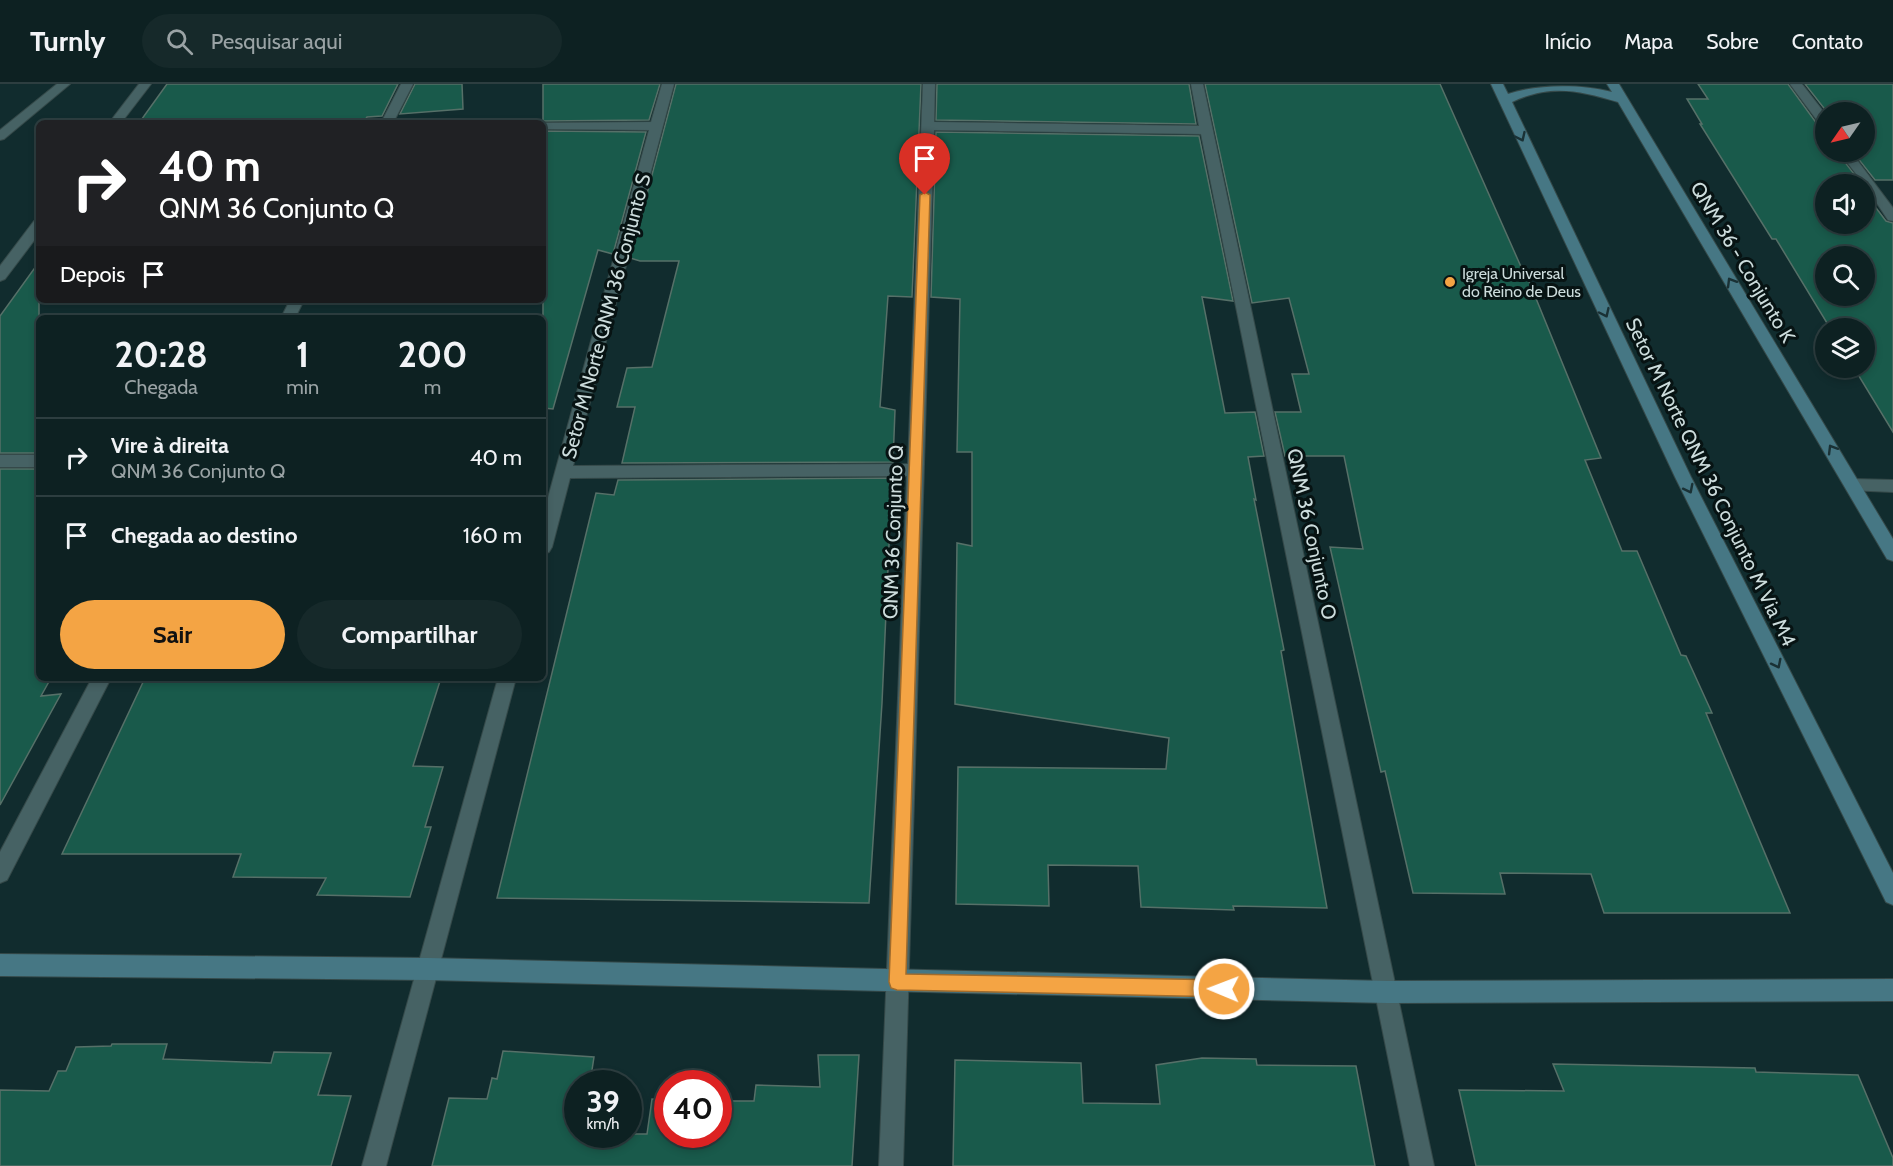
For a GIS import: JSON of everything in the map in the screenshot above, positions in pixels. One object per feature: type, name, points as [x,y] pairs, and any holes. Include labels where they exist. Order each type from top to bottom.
[{"type":"main road","name":"Setor M Norte QNM 36 Conjunto M Via M4","points":[[1497,84],[1683,477],[1893,895]]},
{"type":"main road","points":[[1504,101],[1518,93],[1551,84]]},
{"type":"main road","points":[[1558,84],[1590,89],[1620,99]]},
{"type":"main road","name":"QNM 36 - Conjunto K","points":[[1612,84],[1893,554]]},
{"type":"main road","points":[[0,965],[428,969],[1388,992],[1893,990]]},
{"type":"street","points":[[0,136],[64,84]]},
{"type":"street","points":[[117,120],[145,84]]},
{"type":"street","points":[[388,120],[406,84]]},
{"type":"street","name":"Setor M Norte QNM 36 Conjunto S","points":[[546,536],[668,84]]},
{"type":"street","name":"QNM 36 Conjunto Q","points":[[891,1166],[929,84]]},
{"type":"street","name":"QNM 36 Conjunto O","points":[[1197,84],[1388,992],[1422,1166]]},
{"type":"street","points":[[1796,84],[1815,109]]},
{"type":"street","points":[[546,125],[658,126]]},
{"type":"street","points":[[927,126],[1206,130]]},
{"type":"street","points":[[1852,162],[1893,217]]},
{"type":"street","points":[[0,276],[36,228]]},
{"type":"street","points":[[0,461],[36,461]]},
{"type":"street","points":[[564,472],[916,470]]},
{"type":"street","points":[[1853,485],[1893,486]]},
{"type":"street","points":[[0,873],[100,681]]},
{"type":"street","points":[[374,1166],[506,681]]},
{"type":"building","points":[[167,84],[398,84],[382,116],[367,117],[365,120],[141,120]]},
{"type":"building","points":[[415,84],[462,84],[463,109],[400,114]]},
{"type":"building","points":[[543,84],[660,84],[649,120],[543,120]]},
{"type":"building","points":[[676,84],[921,84],[912,297],[888,296],[880,407],[895,410],[893,462],[622,463],[635,407],[617,407],[627,368],[652,367],[679,261],[640,261],[630,258]]},
{"type":"building","points":[[937,84],[1189,84],[1196,124],[936,120]]},
{"type":"building","points":[[1205,84],[1440,84],[1522,269],[1524,269],[1601,458],[1585,460],[1622,551],[1637,551],[1681,655],[1686,656],[1712,713],[1706,713],[1790,913],[1604,913],[1591,874],[1500,873],[1505,894],[1413,893],[1385,771],[1381,772],[1330,547],[1363,549],[1344,456],[1285,456],[1275,412],[1301,412],[1292,374],[1309,374],[1289,298],[1252,303]]},
{"type":"building","points":[[1698,84],[1788,84],[1815,121],[1815,162],[1845,162],[1854,174],[1815,174],[1815,234],[1875,234],[1875,206],[1886,221],[1893,223],[1893,432],[1860,378],[1875,378],[1875,318],[1824,318],[1817,306],[1875,306],[1875,246],[1815,246],[1815,303],[1776,239],[1772,239],[1700,124],[1702,124],[1687,99],[1708,99]]},
{"type":"building","points":[[1805,84],[1893,84],[1893,180],[1875,180],[1875,174],[1870,174],[1861,162],[1875,162],[1875,102],[1819,102]]},
{"type":"building","points":[[546,131],[646,132],[613,254],[598,250],[553,409],[546,408],[546,315],[543,315],[543,303],[546,303]]},
{"type":"building","points":[[936,132],[1199,136],[1233,301],[1202,297],[1225,413],[1255,412],[1264,456],[1248,457],[1256,500],[1254,499],[1284,650],[1281,651],[1327,908],[1233,906],[1234,910],[1141,907],[1138,866],[1048,865],[1049,906],[956,904],[958,767],[1166,769],[1169,738],[955,704],[957,543],[972,546],[972,452],[957,452],[960,299],[931,297]]},
{"type":"building","points":[[36,266],[36,303],[39,303],[39,315],[36,315],[36,453],[0,453],[0,316]]},
{"type":"building","points":[[0,469],[36,469],[36,681],[49,681],[41,696],[61,694],[0,805]]},
{"type":"building","points":[[892,478],[882,703],[869,903],[497,898],[596,493],[614,495],[618,480]]},
{"type":"building","points":[[144,681],[440,681],[413,766],[443,767],[425,827],[431,827],[410,897],[317,895],[326,878],[233,877],[241,854],[62,854]]},
{"type":"building","points":[[112,1044],[167,1044],[163,1059],[271,1063],[274,1052],[331,1053],[318,1095],[351,1096],[331,1166],[0,1166],[0,1090],[49,1091],[58,1071],[66,1071],[76,1047],[111,1046]]},
{"type":"building","points":[[503,1051],[594,1057],[592,1070],[564,1070],[564,1148],[642,1148],[642,1134],[647,1134],[652,1099],[654,1099],[654,1148],[732,1148],[732,1101],[754,1101],[756,1085],[820,1087],[818,1055],[859,1055],[852,1166],[432,1166],[449,1098],[487,1099],[492,1078],[497,1079]]},
{"type":"building","points":[[1202,1058],[1256,1059],[1257,1065],[1356,1066],[1375,1166],[953,1166],[955,1060],[1081,1063],[1083,1103],[1160,1104],[1156,1065]]},
{"type":"building","points":[[1553,1064],[1755,1068],[1756,1072],[1858,1075],[1893,1158],[1893,1166],[1476,1166],[1459,1090],[1564,1091]]},
{"type":"place","name":"Igreja Universal do Reino de Deus","points":[[1450,282]]},
{"type":"route","points":[[925,195],[897,982],[1224,989]]}]
